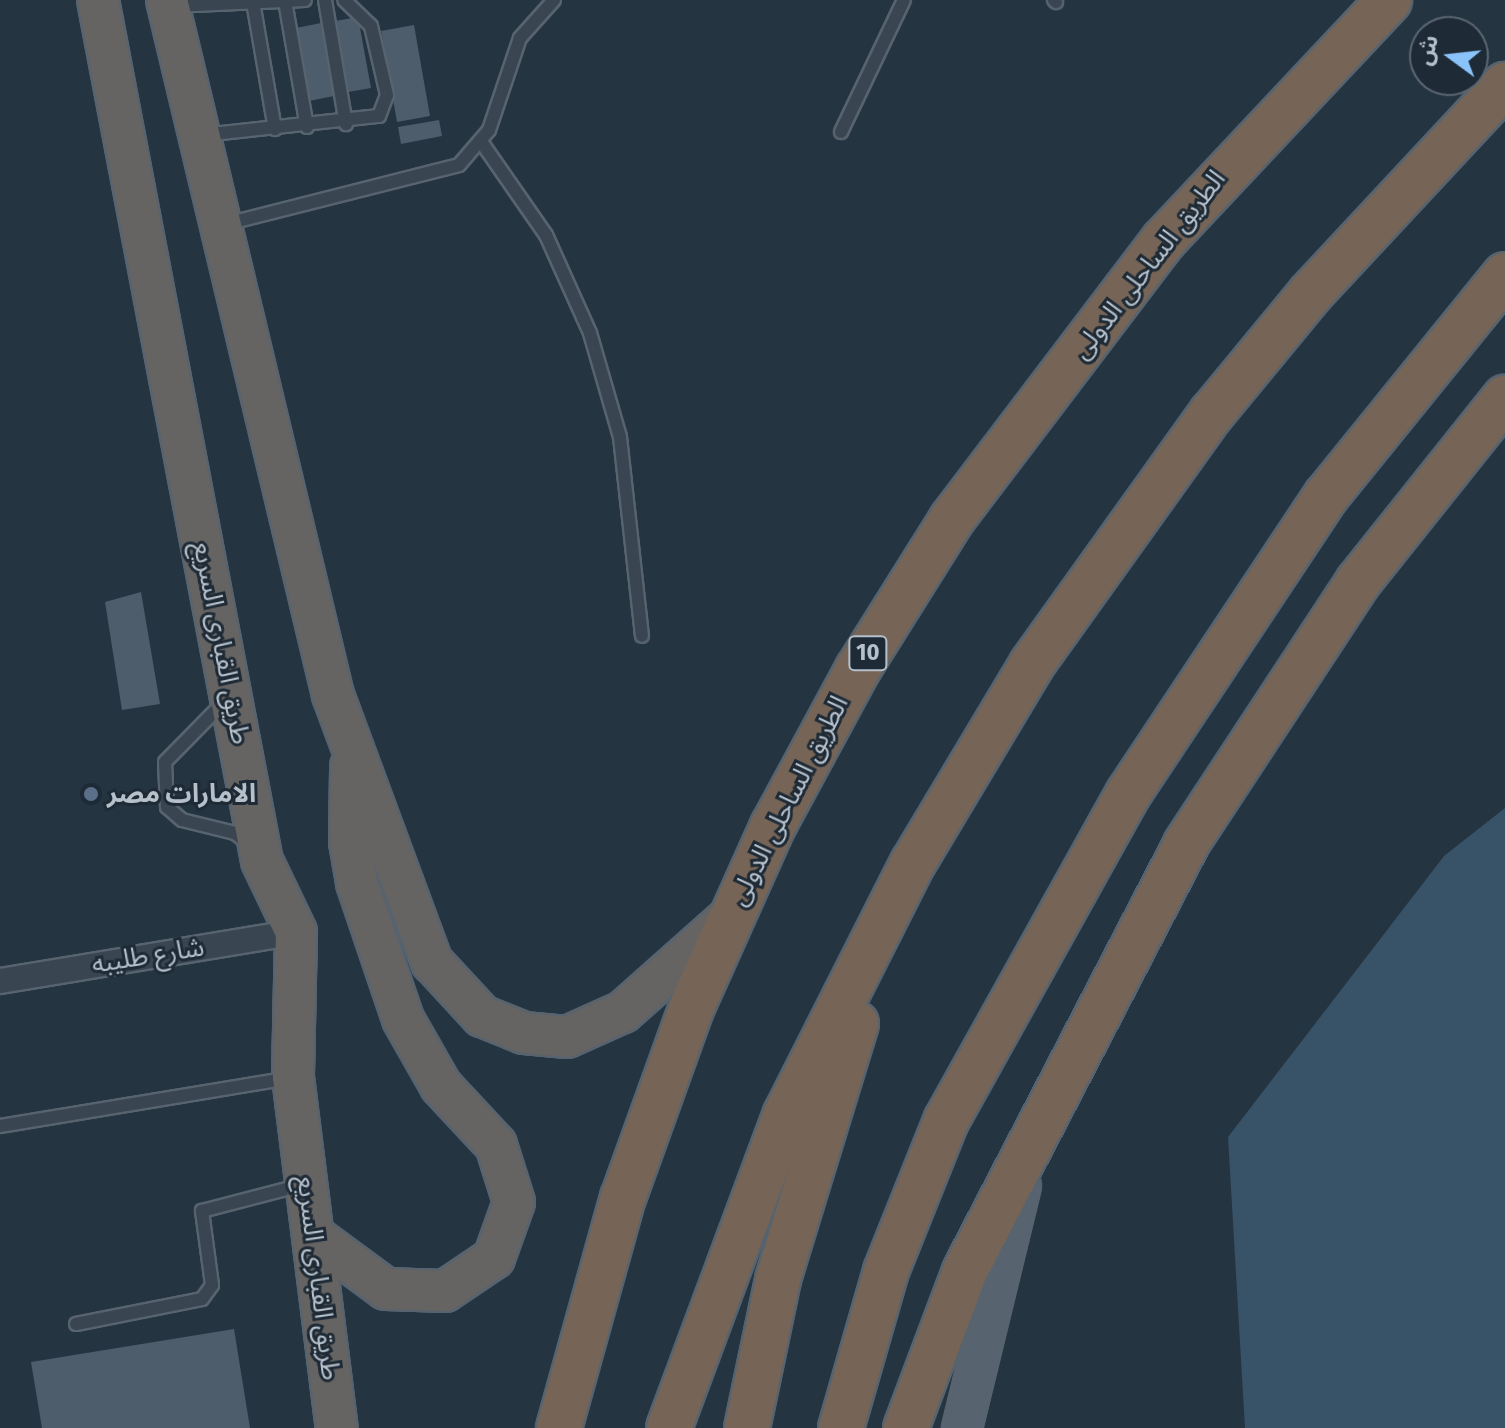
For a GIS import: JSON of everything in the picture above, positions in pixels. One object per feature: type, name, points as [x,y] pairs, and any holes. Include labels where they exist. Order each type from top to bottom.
[{"type":"highway","name":"طريق القبارى السريع","points":[[98,0],[262,861],[296,932],[293,1077],[337,1428]]},
{"type":"highway","name":"الطريق الساحلى الدولى","points":[[559,1428],[628,1184],[730,917],[814,747],[952,519],[1218,175],[1389,0]]},
{"type":"highway","points":[[167,3],[215,227],[352,760],[432,962],[462,1001],[503,1027],[567,1037],[606,1024],[730,917]]},
{"type":"highway","points":[[669,1428],[786,1114],[913,863],[1032,664],[1212,413],[1331,271],[1505,85]]},
{"type":"highway","points":[[841,1428],[886,1271],[946,1121],[1105,833],[1268,578],[1505,275]]},
{"type":"highway","points":[[906,1428],[965,1271],[1040,1118],[1186,844],[1269,711],[1358,582],[1505,398]]},
{"type":"highway","points":[[314,1236],[386,1289],[445,1291],[494,1258],[514,1202],[496,1145],[413,1042],[374,940],[350,842],[352,760]]},
{"type":"highway","points":[[747,1428],[807,1177],[913,863]]},
{"type":"main road","points":[[962,1428],[1040,1118]]},
{"type":"street","name":"شارع طليبه","points":[[0,981],[296,932]]},
{"type":"lane","points":[[167,3],[305,0]]},
{"type":"lane","points":[[325,0],[346,124]]},
{"type":"lane","points":[[196,135],[346,124],[379,116],[387,95],[366,15],[344,0]]},
{"type":"lane","points":[[215,227],[444,173],[482,143],[509,58],[554,0]]},
{"type":"lane","points":[[841,132],[904,0]]},
{"type":"lane","points":[[285,1],[307,127]]},
{"type":"lane","points":[[253,2],[275,129]]},
{"type":"lane","points":[[482,143],[546,235],[598,359],[629,490],[642,636]]},
{"type":"lane","points":[[229,682],[210,723],[170,754],[162,779],[174,814],[235,833],[262,861]]},
{"type":"lane","points":[[0,1126],[293,1077]]},
{"type":"lane","points":[[76,1324],[202,1299],[212,1285],[202,1211],[305,1184]]},
{"type":"water","points":[[1505,808],[1505,1428],[1245,1428],[1228,1137],[1444,856]]},
{"type":"building","points":[[358,17],[371,88],[348,92],[335,21]]},
{"type":"building","points":[[321,23],[334,96],[309,101],[296,28]]},
{"type":"building","points":[[414,25],[430,116],[397,122],[381,31]]},
{"type":"building","points":[[439,120],[442,136],[401,144],[398,127]]},
{"type":"building","points":[[141,592],[160,704],[122,710],[105,602]]},
{"type":"building","points":[[234,1329],[250,1428],[42,1428],[31,1362]]},
{"type":"place","name":"الامارات مصر","points":[[91,794]]}]
